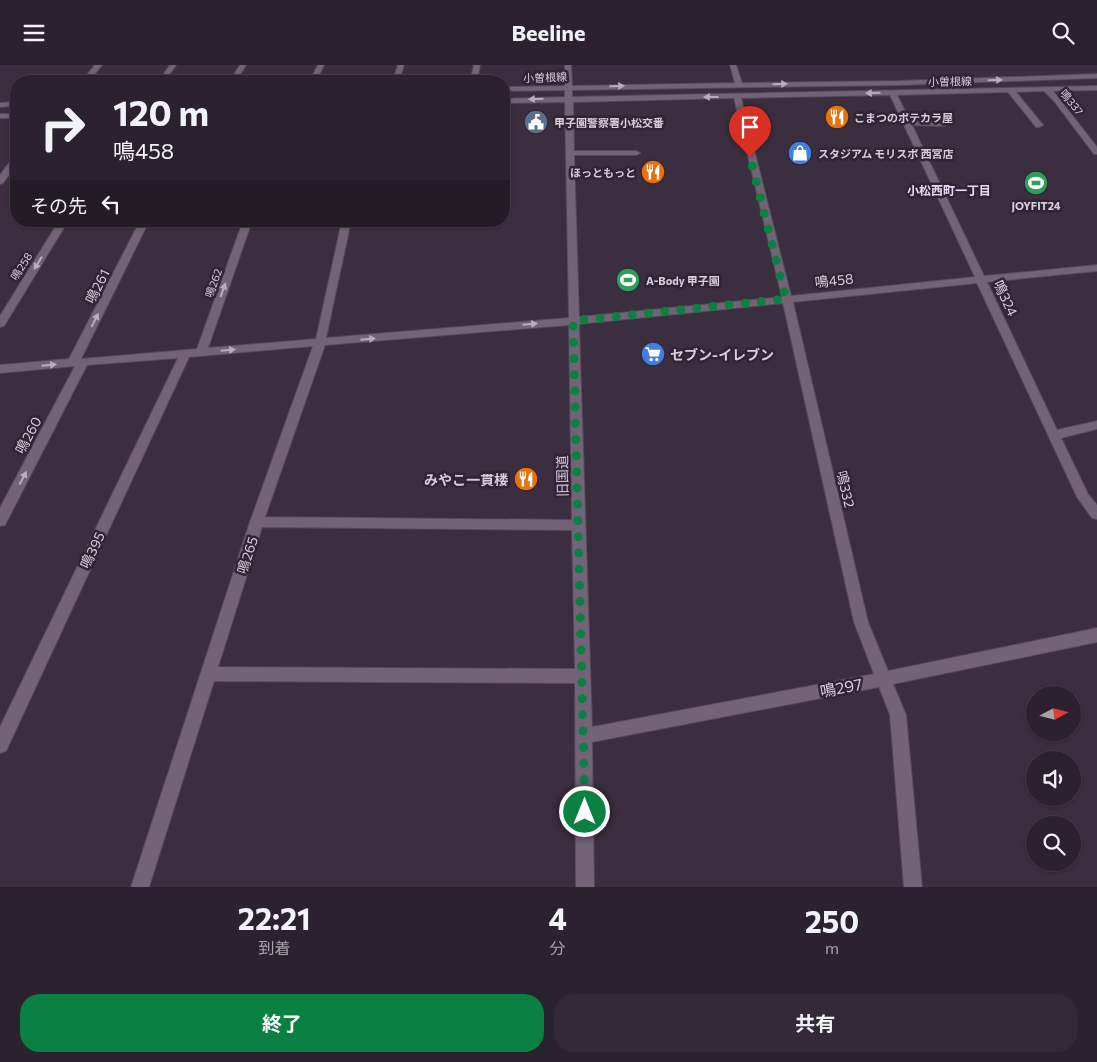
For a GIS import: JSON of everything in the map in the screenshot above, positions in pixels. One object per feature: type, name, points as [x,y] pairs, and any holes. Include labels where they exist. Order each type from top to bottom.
[{"type":"street","points":[[90,75],[99,65]]},
{"type":"street","name":"旧国道","points":[[568,65],[583,677],[586,887]]},
{"type":"street","name":"鳴332","points":[[733,65],[861,622],[898,715],[913,887]]},
{"type":"street","name":"小曽根線","points":[[510,100],[569,93],[738,91],[1097,76]]},
{"type":"street","name":"小曽根線","points":[[510,89],[569,93],[738,91],[893,93],[1097,88]]},
{"type":"street","name":"鳴337","points":[[1047,90],[1057,99],[1097,152]]},
{"type":"street","points":[[1011,91],[1039,125]]},
{"type":"street","name":"鳴324","points":[[893,93],[1083,497],[1097,514]]},
{"type":"street","points":[[908,123],[944,124]]},
{"type":"street","points":[[570,153],[636,153]]},
{"type":"street","points":[[0,181],[10,168]]},
{"type":"street","name":"鳴258","points":[[0,324],[60,227]]},
{"type":"street","name":"鳴261","points":[[78,363],[142,227]]},
{"type":"street","name":"鳴262","points":[[201,353],[246,227]]},
{"type":"street","name":"鳴265","points":[[140,887],[257,522],[320,343],[346,227]]},
{"type":"street","points":[[1093,268],[1097,278]]},
{"type":"street","name":"鳴458","points":[[0,369],[573,321],[1093,268]]},
{"type":"street","name":"鳴395","points":[[0,745],[185,354]]},
{"type":"street","name":"鳴260","points":[[0,521],[78,363]]},
{"type":"street","points":[[1054,435],[1097,425]]},
{"type":"street","points":[[257,522],[578,525]]},
{"type":"street","name":"鳴297","points":[[584,737],[884,679],[1097,635]]},
{"type":"street","points":[[209,674],[583,677]]},
{"type":"place","name":"こまつのポテカラ屋","points":[[837,117]]},
{"type":"place","name":"甲子園警察署小松交番","points":[[536,122]]},
{"type":"place","name":"スタジアム モリスポ 西宮店","points":[[800,153]]},
{"type":"place","name":"ほっともっと","points":[[653,172]]},
{"type":"place","name":"JOYFIT24","points":[[1036,183]]},
{"type":"place","name":"A-Body 甲子園","points":[[628,280]]},
{"type":"place","name":"セブン-イレブン","points":[[653,354]]},
{"type":"place","name":"みやこ一貫楼","points":[[526,479]]},
{"type":"district","name":"小松西町一丁目","points":[[949,190]]},
{"type":"route","points":[[585,812],[573,321],[786,299],[750,157]]}]
